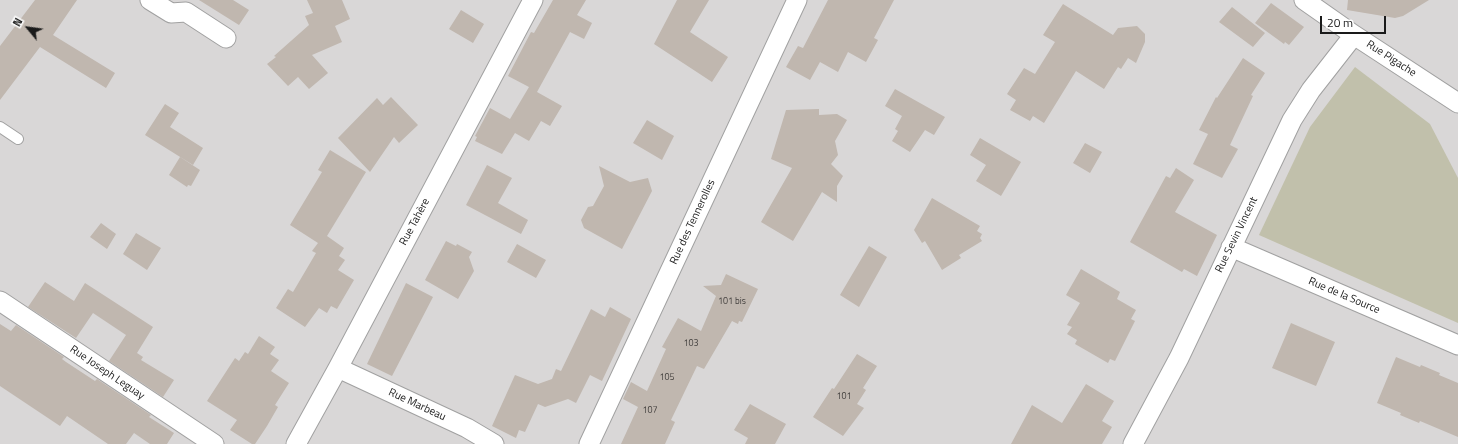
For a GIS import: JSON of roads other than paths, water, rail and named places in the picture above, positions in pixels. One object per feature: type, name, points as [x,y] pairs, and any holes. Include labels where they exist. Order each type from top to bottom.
[{"type":"street","points":[[150,0],[171,13],[186,12],[226,38]]},
{"type":"street","name":"Rue Tahère","points":[[296,444],[338,368],[533,0]]},
{"type":"street","name":"Rue des Tennerolles","points":[[589,444],[797,0]]},
{"type":"street","name":"Rue Pigache","points":[[1304,0],[1354,36],[1458,103]]},
{"type":"street","name":"Rue Sevin Vincent","points":[[1133,444],[1179,358],[1292,120],[1311,90],[1354,36]]},
{"type":"street","name":"Rue de la Source","points":[[1231,247],[1458,345]]},
{"type":"street","name":"Rue Joseph Leguay","points":[[0,301],[214,444]]},
{"type":"street","name":"Rue Marbeau","points":[[338,368],[467,428],[494,444]]},
{"type":"lane","points":[[0,127],[18,139]]}]
